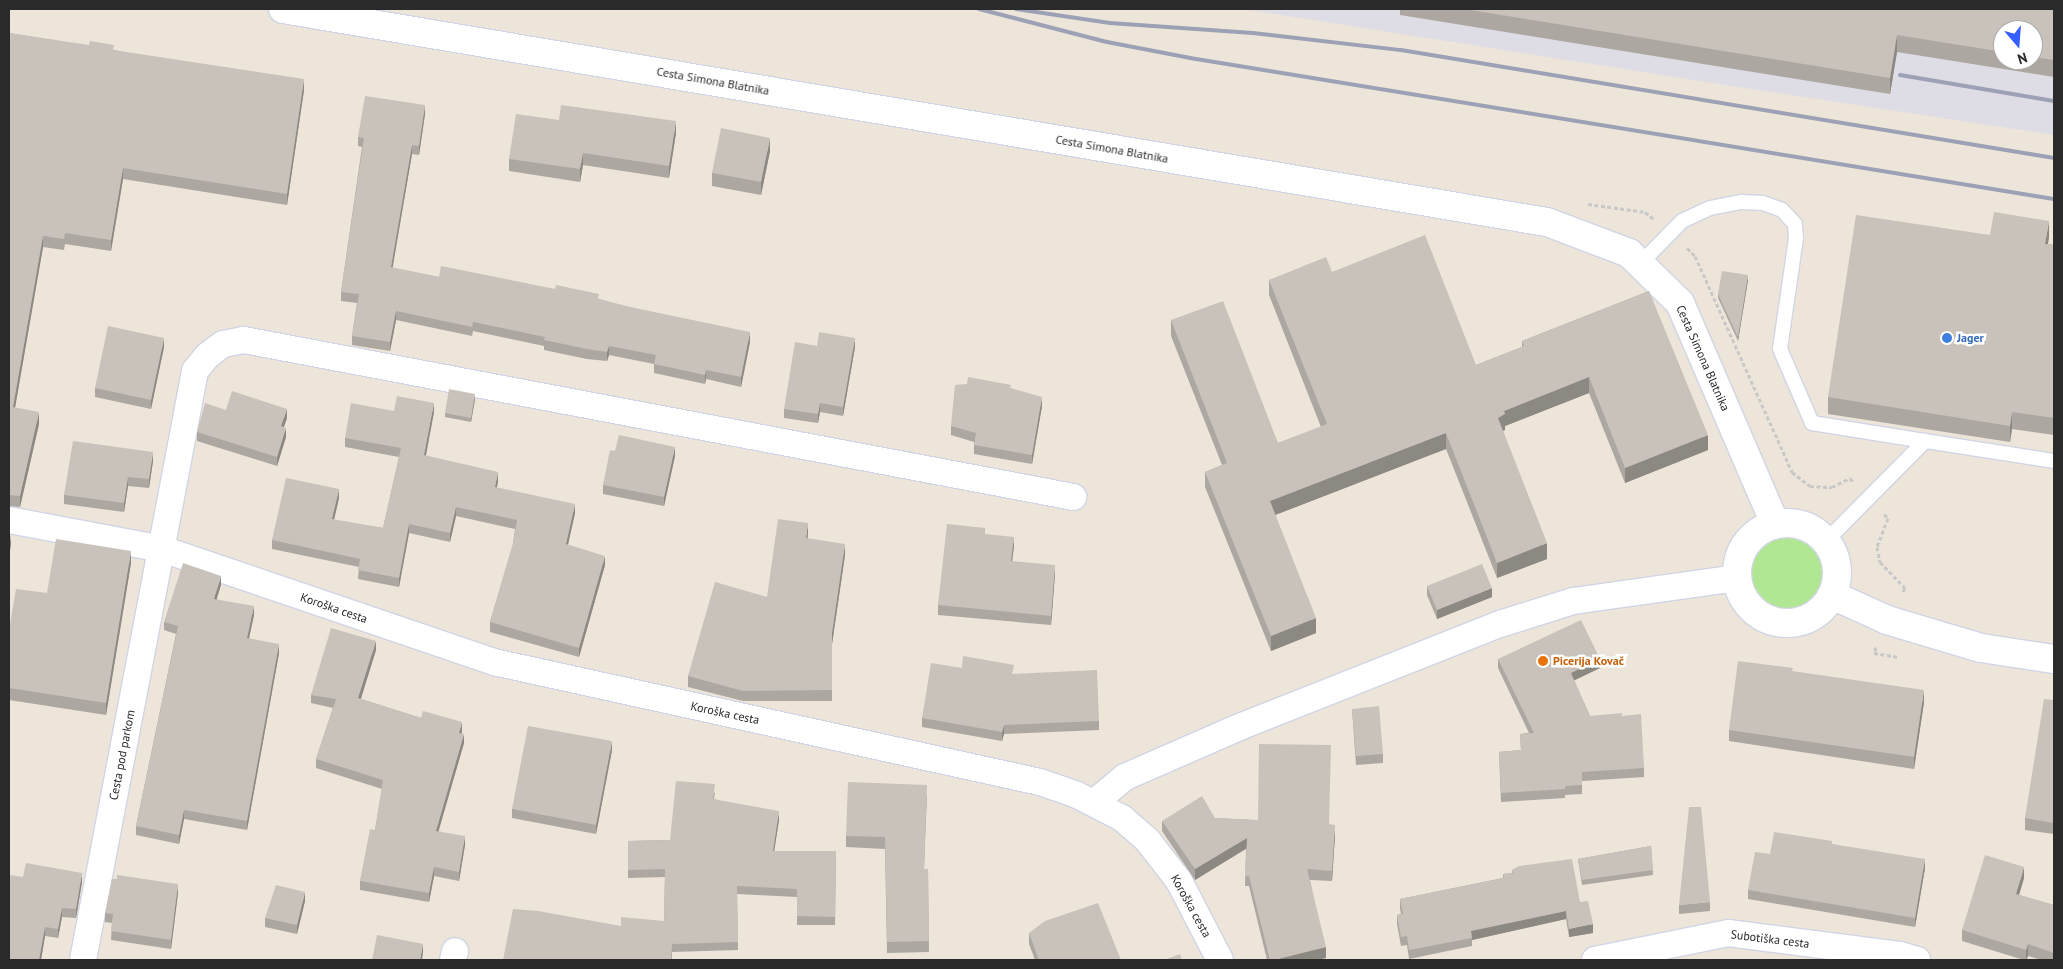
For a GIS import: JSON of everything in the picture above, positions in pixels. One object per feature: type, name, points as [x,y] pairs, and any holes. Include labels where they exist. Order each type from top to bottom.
[{"type":"street","name":"Cesta Simona Blatnika","points":[[283,9],[1547,222],[1629,253],[1680,303],[1774,524]]},
{"type":"street","points":[[162,550],[194,371],[207,356],[223,344],[244,340],[1073,497]]},
{"type":"street","name":"Koroška cesta","points":[[9,520],[162,550],[494,662],[1040,782],[1094,802],[1122,818],[1148,841],[1179,881],[1220,960]]},
{"type":"street","points":[[1793,523],[1811,529],[1826,541],[1835,558],[1837,577],[1832,595],[1818,612],[1799,622],[1778,623],[1758,615],[1743,599],[1736,578],[1738,560],[1745,544],[1758,532],[1774,524],[1793,523]]},
{"type":"street","name":"Cesta pod parkom","points":[[83,960],[162,550]]},
{"type":"street","points":[[1094,802],[1125,777],[1242,726],[1500,624],[1572,601],[1736,578]]},
{"type":"street","points":[[1832,595],[1887,634],[2054,659]]},
{"type":"street","name":"Subotiška cesta","points":[[1595,960],[1728,933],[1900,955],[1917,960]]},
{"type":"lane","points":[[1640,264],[1682,221],[1710,208],[1742,202],[1763,203],[1782,210],[1795,224],[1796,238],[1780,349],[1812,423],[2054,461]]},
{"type":"lane","points":[[1826,541],[1925,441]]},
{"type":"path","points":[[1580,203],[1645,212],[1695,256],[1792,472],[1810,486],[1832,487],[1850,478],[1888,518],[1878,547],[1880,562],[1906,588],[1887,634]]},
{"type":"shaded area","points":[[1243,9],[2054,9],[2054,135],[1732,86]]},
{"type":"green space","points":[[1787,536],[1808,542],[1818,552],[1824,573],[1818,594],[1808,604],[1787,610],[1766,604],[1756,594],[1750,573],[1756,552],[1766,542]]},
{"type":"building","points":[[1464,9],[2054,9],[2054,60],[2043,58],[2043,20],[1993,20],[1993,50],[1897,35],[1890,78]]},
{"type":"building","points":[[9,33],[89,45],[90,41],[114,45],[113,50],[304,79],[287,194],[123,168],[111,240],[65,233],[64,239],[43,236],[13,407],[39,412],[20,496],[9,495]]},
{"type":"building","points":[[365,96],[425,105],[419,146],[412,145],[391,267],[439,277],[441,266],[555,289],[556,285],[599,294],[598,299],[635,308],[750,332],[741,377],[706,370],[705,375],[654,364],[656,355],[609,346],[607,352],[587,349],[544,340],[545,337],[473,322],[472,327],[396,311],[390,342],[352,336],[359,294],[341,292],[364,138],[358,137]]},
{"type":"building","points":[[561,105],[676,121],[669,166],[583,153],[580,169],[509,159],[516,114],[559,120]]},
{"type":"building","points":[[721,128],[770,138],[761,182],[712,173]]},
{"type":"building","name":"Jager","points":[[1994,212],[2049,221],[2045,244],[2054,245],[2054,418],[2012,412],[2010,426],[1828,397],[1856,215],[1990,235]]},
{"type":"building","points":[[1425,235],[1476,365],[1524,346],[1522,341],[1649,291],[1708,435],[1625,468],[1589,377],[1504,411],[1505,414],[1498,418],[1547,543],[1497,563],[1446,433],[1270,501],[1316,618],[1271,636],[1205,472],[1227,463],[1171,320],[1223,301],[1278,443],[1327,424],[1269,280],[1326,257],[1332,272]]},
{"type":"building","points":[[1722,271],[1748,275],[1738,337],[1718,294]]},
{"type":"building","points":[[108,326],[164,338],[151,400],[95,388]]},
{"type":"building","points":[[819,332],[855,338],[843,407],[820,403],[818,414],[784,409],[795,342],[817,346]]},
{"type":"building","points":[[968,377],[1011,385],[1010,388],[1042,397],[1032,455],[974,445],[976,433],[951,426],[955,385],[967,384]]},
{"type":"building","points":[[449,389],[475,394],[471,418],[445,413]]},
{"type":"building","points":[[232,391],[287,409],[281,426],[286,428],[277,457],[197,432],[205,403],[226,410]]},
{"type":"building","points":[[397,396],[434,403],[424,455],[498,472],[495,487],[575,504],[566,544],[605,556],[579,648],[490,622],[513,544],[517,520],[456,507],[450,533],[409,524],[399,578],[358,570],[360,559],[272,540],[286,478],[339,489],[332,519],[383,528],[401,448],[345,438],[351,403],[394,411]]},
{"type":"building","points":[[619,435],[675,447],[664,497],[603,485],[610,450],[615,451]]},
{"type":"building","points":[[73,441],[153,452],[149,479],[128,477],[124,503],[64,495]]},
{"type":"building","points":[[778,519],[808,523],[806,538],[845,544],[832,633],[832,690],[743,691],[688,676],[715,582],[767,597]]},
{"type":"building","points":[[947,524],[985,528],[985,534],[1014,537],[1011,561],[1055,565],[1051,616],[938,605]]},
{"type":"building","points":[[56,539],[131,551],[106,703],[9,688],[9,630],[16,589],[47,593]]},
{"type":"building","points":[[183,563],[221,576],[214,599],[254,606],[247,638],[279,644],[247,821],[184,810],[179,835],[136,826],[178,626],[164,622]]},
{"type":"building","points":[[1482,564],[1492,588],[1437,610],[1427,586]]},
{"type":"building","points":[[1581,620],[1600,659],[1571,673],[1590,716],[1622,713],[1622,716],[1641,714],[1644,768],[1582,772],[1582,785],[1565,786],[1565,789],[1501,793],[1499,752],[1521,750],[1520,734],[1534,733],[1498,659]]},
{"type":"building","points":[[331,628],[376,641],[358,698],[421,718],[423,711],[462,722],[459,733],[464,734],[436,831],[465,836],[459,872],[434,867],[429,893],[360,881],[370,829],[375,830],[383,780],[316,759],[336,699],[311,695]]},
{"type":"building","points":[[963,656],[1014,665],[1012,674],[1097,670],[1099,721],[1004,725],[1002,732],[922,718],[931,663],[962,668]]},
{"type":"building","points":[[1738,661],[1793,668],[1792,671],[1924,690],[1914,757],[1729,730]]},
{"type":"building","points":[[2044,699],[2054,700],[2054,823],[2025,818]]},
{"type":"building","points":[[1379,706],[1383,754],[1356,756],[1352,709]]},
{"type":"building","points":[[528,726],[612,741],[596,825],[512,809]]},
{"type":"building","points":[[1259,744],[1331,745],[1329,824],[1335,825],[1332,871],[1307,869],[1326,947],[1274,960],[1270,960],[1249,876],[1245,876],[1247,838],[1195,869],[1162,821],[1202,796],[1215,818],[1258,820]]},
{"type":"building","points":[[676,781],[715,784],[713,799],[779,811],[773,851],[836,851],[835,917],[797,916],[797,889],[737,886],[738,942],[672,944],[671,960],[503,960],[513,909],[538,911],[621,926],[621,917],[664,921],[665,869],[628,870],[628,841],[670,840]]},
{"type":"building","points":[[848,782],[927,785],[924,869],[928,869],[929,941],[887,942],[885,837],[846,836]]},
{"type":"building","points":[[1689,807],[1701,807],[1710,902],[1679,905]]},
{"type":"building","points":[[1774,832],[1832,841],[1832,844],[1925,859],[1915,918],[1748,890],[1755,852],[1770,854]]},
{"type":"building","points":[[1651,846],[1653,870],[1582,880],[1578,859]]},
{"type":"building","points":[[1985,855],[2024,867],[2016,894],[2054,905],[2054,953],[2028,944],[2026,950],[1962,930]]},
{"type":"building","points":[[1572,859],[1580,902],[1588,901],[1593,924],[1569,929],[1566,911],[1471,931],[1472,938],[1409,950],[1407,936],[1401,937],[1397,915],[1403,914],[1400,899],[1504,878],[1503,874],[1513,873],[1512,870],[1519,866]]},
{"type":"building","points":[[26,863],[82,873],[76,909],[62,908],[58,929],[45,927],[39,960],[9,960],[10,875],[23,877]]},
{"type":"building","points":[[117,875],[178,884],[171,940],[111,931],[113,914],[105,913],[112,879],[117,879]]},
{"type":"building","points":[[276,885],[305,892],[297,925],[265,918]]},
{"type":"building","points":[[1098,903],[1121,960],[1039,960],[1029,933],[1045,921]]},
{"type":"building","points":[[377,935],[423,944],[420,960],[372,960]]},
{"type":"building","points":[[1180,954],[1182,960],[1164,960]]},
{"type":"railway","points":[[979,9],[1107,42],[1190,58],[2054,199]]},
{"type":"railway","points":[[1016,9],[1110,23],[1253,33],[1401,50],[2054,158]]},
{"type":"railway","points":[[1900,75],[2054,101]]},
{"type":"place","name":"Jager","points":[[1947,338]]},
{"type":"place","name":"Picerija Kovač","points":[[1543,661]]}]
